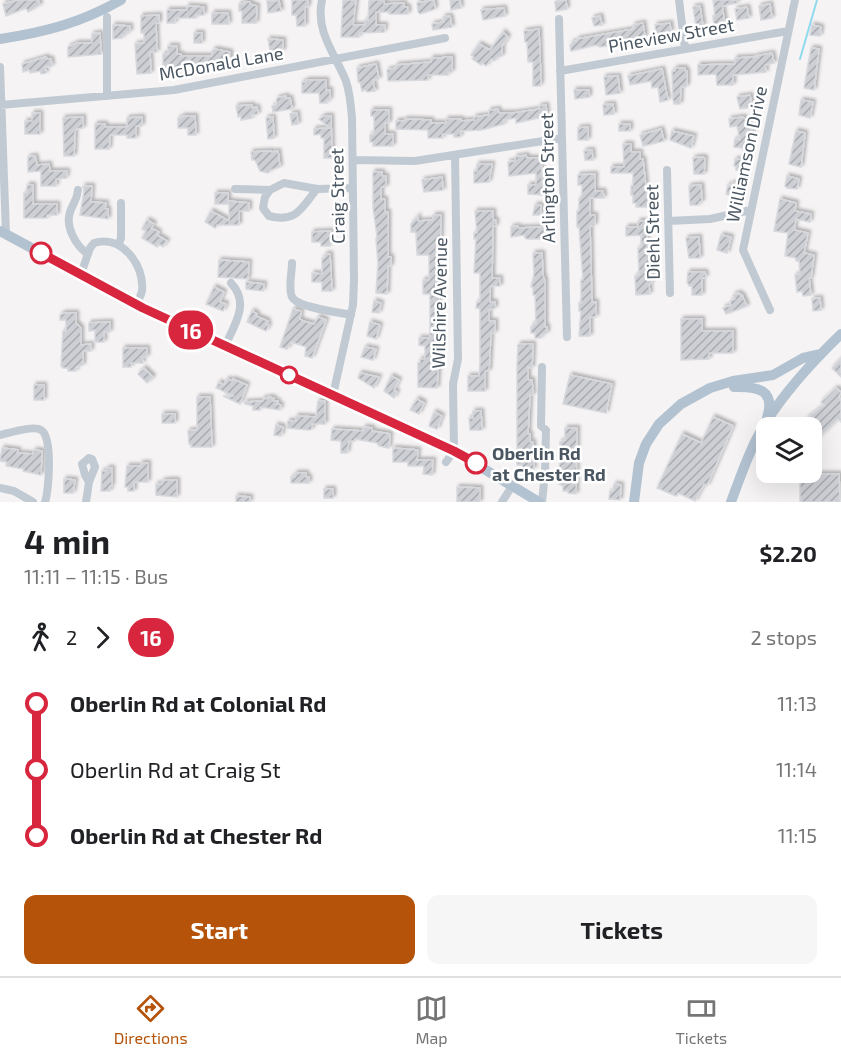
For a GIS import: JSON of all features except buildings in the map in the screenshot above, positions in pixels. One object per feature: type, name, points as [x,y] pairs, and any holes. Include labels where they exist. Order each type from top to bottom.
[{"type":"main road","points":[[0,39],[50,30],[78,21],[121,0]]},
{"type":"main road","points":[[3,233],[137,305],[454,451],[541,502]]},
{"type":"main road","points":[[769,417],[789,389],[841,334]]},
{"type":"main road","points":[[634,502],[639,463],[649,439],[659,424],[670,414],[689,399],[710,388],[733,381],[773,375],[804,358],[821,354]]},
{"type":"main road","points":[[710,388],[760,388],[765,393],[769,404],[766,417]]},
{"type":"main road","points":[[730,502],[756,442]]},
{"type":"street","name":"Craig Street","points":[[322,0],[320,18],[325,38],[346,81],[351,103],[353,160],[354,280],[351,315],[333,395]]},
{"type":"street","points":[[679,0],[685,49]]},
{"type":"street","name":"Williamson Drive","points":[[770,310],[743,250],[795,0]]},
{"type":"street","points":[[107,17],[107,96]]},
{"type":"street","name":"Arlington Street","points":[[559,19],[567,336]]},
{"type":"street","name":"Pineview Street","points":[[560,71],[788,31]]},
{"type":"street","name":"McDonald Lane","points":[[1,104],[174,90],[445,38]]},
{"type":"street","points":[[0,67],[3,233]]},
{"type":"street","points":[[353,160],[415,161],[562,138]]},
{"type":"street","name":"Wilshire Avenue","points":[[454,451],[453,384],[458,359],[455,155]]},
{"type":"street","name":"Diehl Street","points":[[667,170],[670,293]]},
{"type":"street","points":[[235,189],[270,190],[284,183],[317,189],[353,188]]},
{"type":"street","points":[[270,190],[263,207],[269,216],[281,219],[292,217],[301,210],[317,189]]},
{"type":"street","points":[[78,190],[77,202],[70,213],[69,221],[75,242],[88,254]]},
{"type":"street","points":[[119,244],[121,203]]},
{"type":"street","points":[[668,221],[710,219],[751,210]]},
{"type":"street","points":[[81,274],[94,243],[119,244],[136,264],[142,293],[137,305]]},
{"type":"street","points":[[292,263],[290,289],[294,300],[311,307],[351,315]]},
{"type":"street","points":[[225,346],[242,303],[240,292],[231,283]]},
{"type":"street","points":[[541,502],[546,473],[546,429],[541,426],[542,367]]},
{"type":"street","points":[[0,435],[38,428],[45,433],[48,441],[48,495],[45,502]]},
{"type":"street","points":[[446,462],[454,451]]},
{"type":"street","points":[[87,502],[89,482]]},
{"type":"street","points":[[502,502],[512,486]]},
{"type":"street","points":[[0,488],[14,491],[33,502]]},
{"type":"waterway","points":[[800,59],[817,0]]},
{"type":"bus line","name":"16","points":[[41,253],[143,308],[476,463]]},
{"type":"place","name":"Oberlin Rd at Chester Rd","points":[[476,463]]}]
